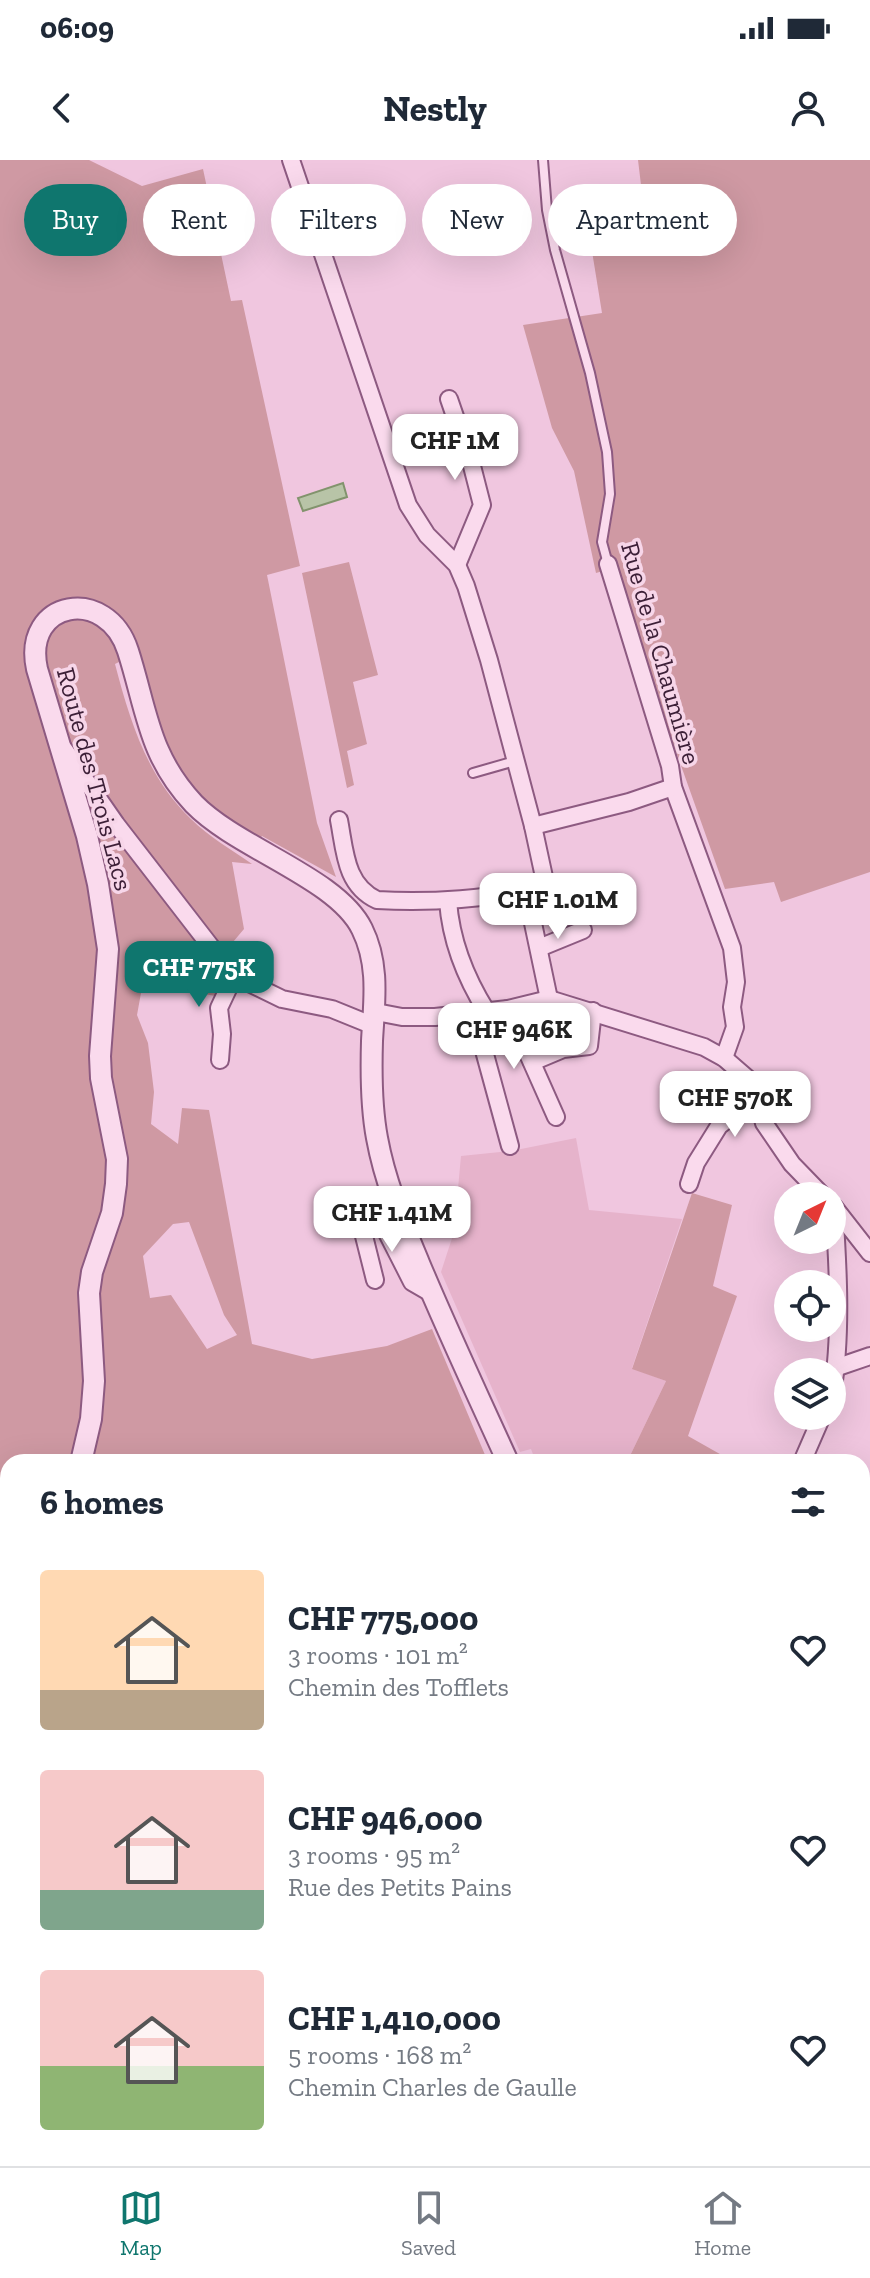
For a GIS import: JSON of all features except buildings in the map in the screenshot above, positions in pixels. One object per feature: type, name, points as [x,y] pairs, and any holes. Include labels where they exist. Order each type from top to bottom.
[{"type":"street","points":[[291,160],[408,505],[427,535],[457,565],[466,586],[533,826],[544,877],[542,884],[526,890],[448,901],[377,900],[367,896],[352,879],[339,820]]},
{"type":"street","points":[[449,399],[482,505],[457,565]]},
{"type":"street","name":"Rue de la Chaumière","points":[[608,564],[662,740],[673,787],[732,948],[736,982],[732,1007],[735,1027],[724,1058]]},
{"type":"street","name":"Route des Trois Lacs","points":[[83,1454],[94,1395],[89,1293],[92,1272],[112,1213],[117,1159],[101,1078],[100,1056],[108,970],[106,924],[87,836],[37,669],[35,640],[42,626],[55,615],[72,608],[88,609],[105,616],[122,636],[152,738],[183,790],[228,833],[339,901],[362,929],[371,956],[376,987],[375,1019]]},
{"type":"street","points":[[60,745],[116,824],[215,952],[251,986],[282,999],[375,1019],[481,1013],[549,999],[704,1047],[724,1058],[754,1084],[764,1123],[792,1164],[810,1182]]},
{"type":"street","points":[[533,826],[629,802],[673,787]]},
{"type":"street","points":[[526,890],[549,999]]},
{"type":"street","points":[[448,901],[450,924],[461,964],[481,1013],[510,1146]]},
{"type":"street","points":[[539,948],[583,930]]},
{"type":"street","points":[[220,1060],[222,1034],[219,1008],[235,974]]},
{"type":"street","points":[[508,1009],[556,1117]]},
{"type":"street","points":[[532,1062],[563,1049],[589,1046],[593,1011]]},
{"type":"street","points":[[375,1019],[372,1098],[376,1136],[393,1200],[431,1293],[504,1454]]},
{"type":"street","points":[[689,1184],[696,1163],[719,1126],[738,1111],[754,1084]]},
{"type":"street","points":[[375,1280],[363,1232],[367,1223],[374,1220],[383,1225],[412,1282],[431,1293]]},
{"type":"street","points":[[846,1223],[870,1253]]},
{"type":"street","points":[[835,1358],[836,1254]]},
{"type":"street","points":[[846,1364],[870,1356]]},
{"type":"street","points":[[805,1454],[816,1430]]},
{"type":"lane","name":"Rue de la Chaumière","points":[[543,160],[547,210],[555,250],[590,373],[607,452],[610,494],[602,542],[608,564]]},
{"type":"lane","points":[[473,773],[515,761]]},
{"type":"shaded area","points":[[0,160],[89,160],[143,186],[143,256],[221,256],[231,301],[242,300],[300,566],[267,575],[317,823],[336,877],[262,836],[258,842],[213,808],[187,781],[167,750],[144,673],[119,662],[115,664],[134,727],[163,785],[198,825],[252,864],[232,862],[244,929],[222,955],[224,976],[215,996],[143,982],[137,1015],[148,1043],[154,1092],[151,1124],[178,1144],[182,1108],[209,1110],[252,1344],[312,1359],[387,1346],[432,1329],[485,1454],[0,1454]],"holes":[[[189,1222],[224,1315],[237,1335],[207,1349],[171,1295],[150,1298],[143,1256],[173,1224]]]},
{"type":"shaded area","points":[[638,160],[870,160],[870,872],[781,902],[774,882],[725,889],[658,701],[617,567],[596,573],[574,471],[552,428],[523,325],[602,313],[593,256],[737,256],[737,184],[641,184]]},
{"type":"shaded area","points":[[203,169],[206,184],[149,184]]},
{"type":"shaded area","points":[[343,483],[347,497],[303,511],[298,498]]},
{"type":"shaded area","points":[[349,562],[378,675],[353,682],[367,744],[347,751],[354,785],[347,788],[302,573]]},
{"type":"shaded area","points":[[576,1138],[589,1210],[682,1219],[632,1368],[666,1381],[631,1454],[533,1454],[531,1449],[520,1452],[441,1272],[454,1232],[461,1156],[511,1151]]},
{"type":"shaded area","points":[[692,1193],[732,1205],[713,1286],[737,1296],[688,1436],[720,1454],[631,1454],[666,1381],[632,1369]]}]
